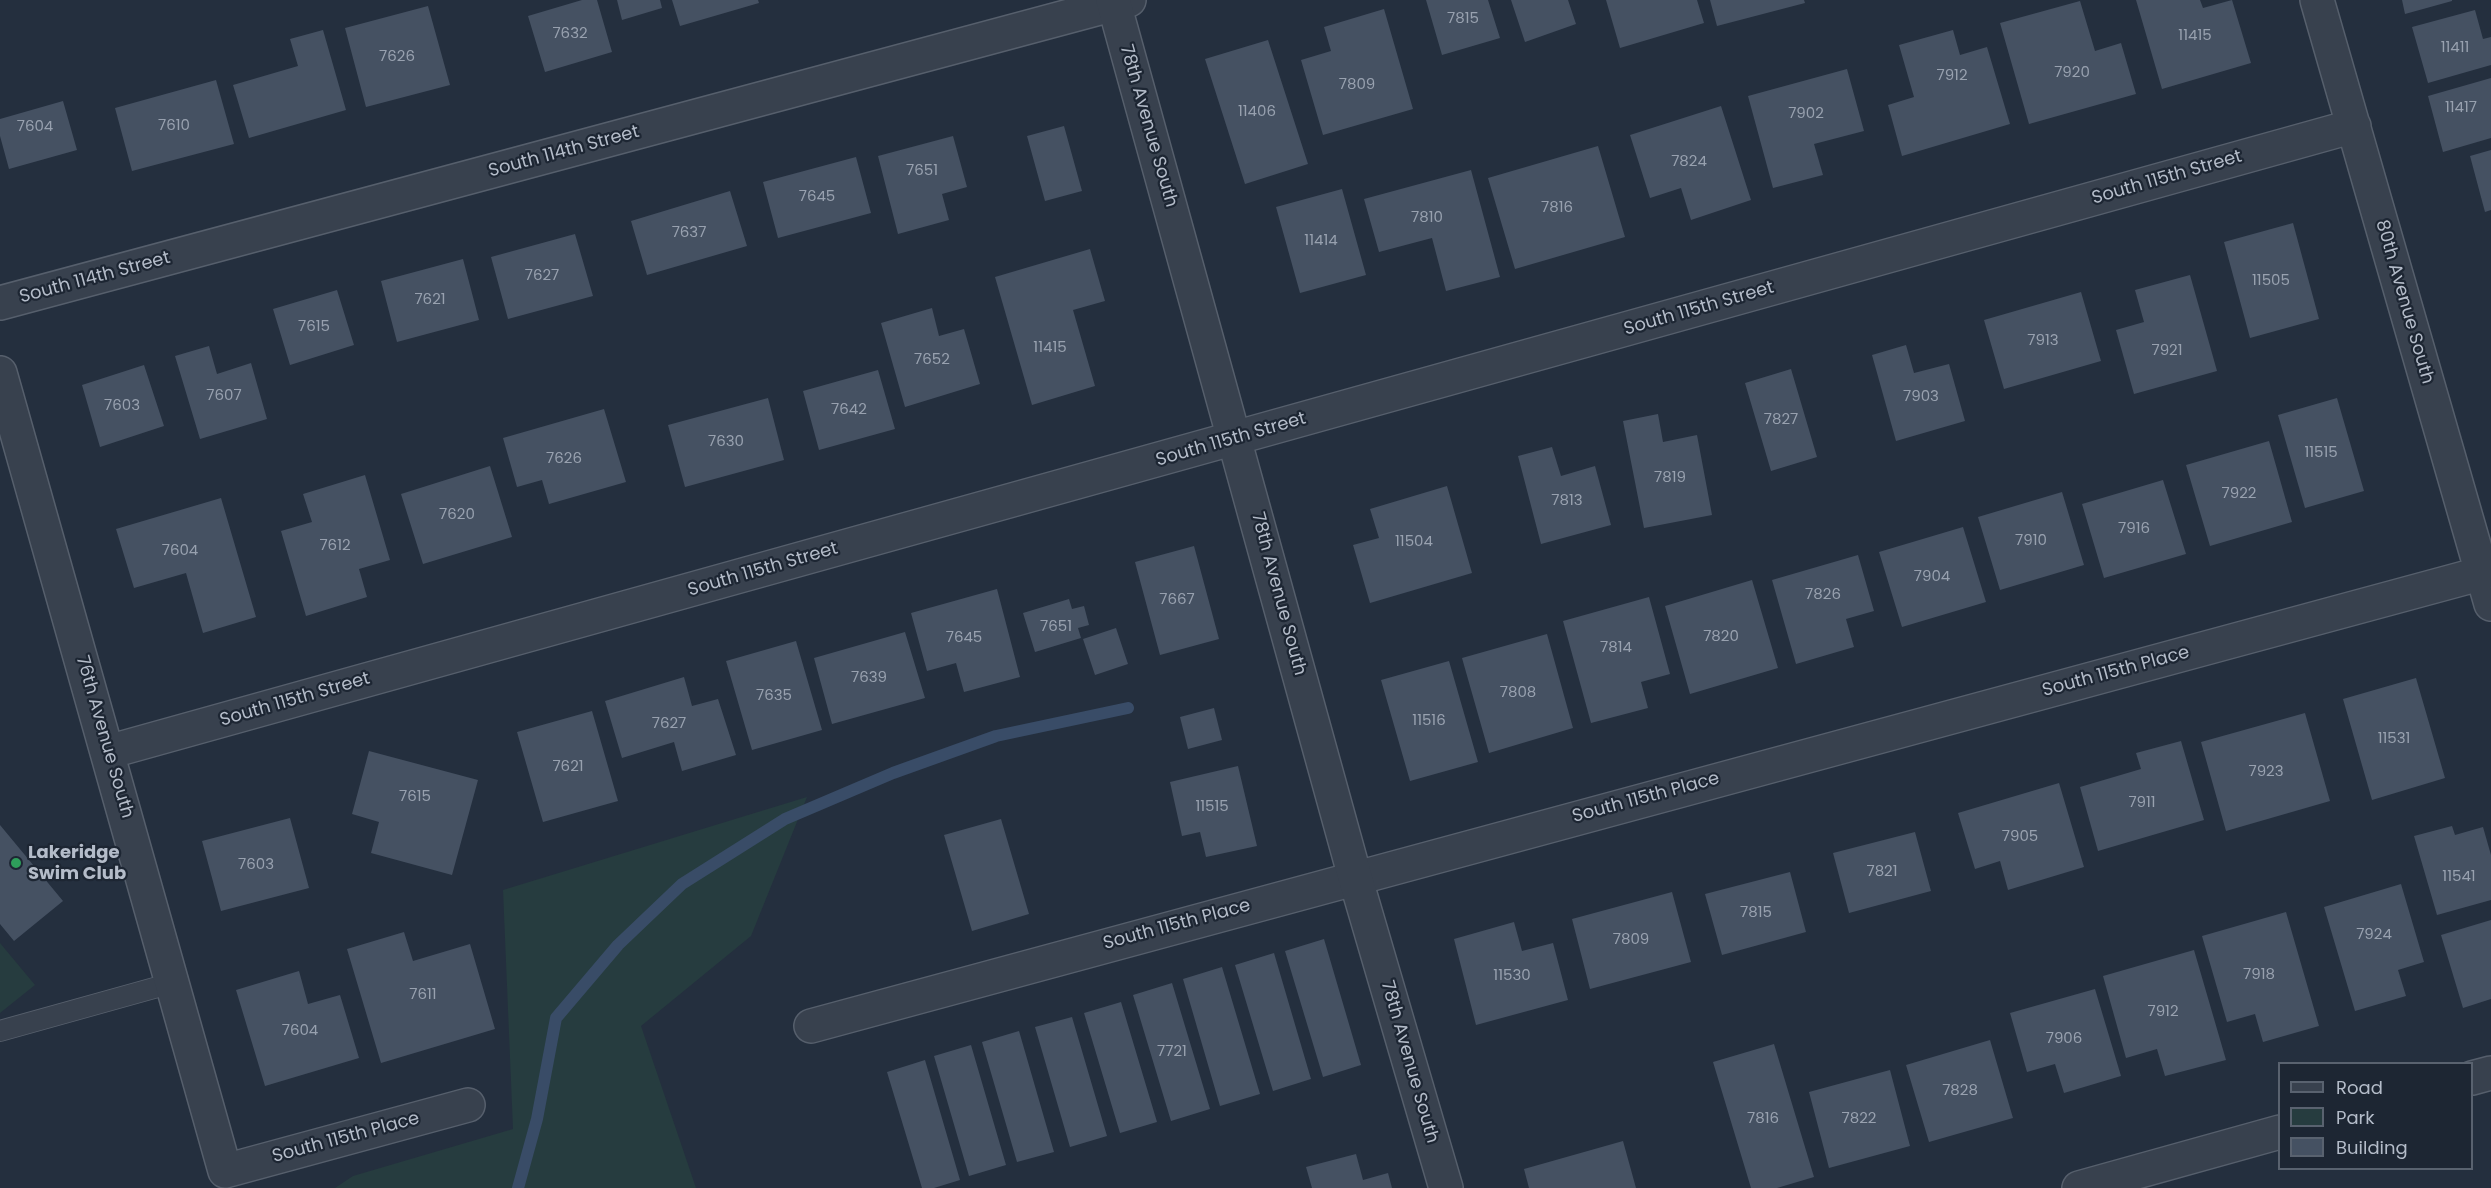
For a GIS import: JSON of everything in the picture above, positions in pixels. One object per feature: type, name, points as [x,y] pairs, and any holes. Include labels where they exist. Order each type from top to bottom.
[{"type":"street","name":"80th Avenue South","points":[[2317,0],[2491,604]]},
{"type":"street","name":"South 114th Street","points":[[0,303],[1118,1]]},
{"type":"street","name":"78th Avenue South","points":[[1118,1],[1355,877],[1446,1188]]},
{"type":"street","name":"South 115th Street","points":[[108,752],[2354,126]]},
{"type":"street","name":"76th Avenue South","points":[[0,373],[225,1171]]},
{"type":"street","name":"South 115th Place","points":[[811,1026],[2482,573]]},
{"type":"street","points":[[2473,1078],[2491,1073]]},
{"type":"street","name":"South 115th Place","points":[[225,1171],[468,1105]]},
{"type":"street","points":[[2079,1188],[2278,1133]]},
{"type":"lane","points":[[0,1031],[172,983]]},
{"type":"green space","points":[[807,797],[751,936],[641,1026],[696,1188],[335,1188],[353,1176],[513,1129],[503,890]]},
{"type":"green space","points":[[0,943],[35,985],[0,1013]]},
{"type":"building","points":[[582,0],[597,0],[612,52],[545,72],[528,16]]},
{"type":"building","points":[[617,0],[660,0],[662,8],[622,20]]},
{"type":"building","points":[[672,0],[758,0],[759,3],[680,26]]},
{"type":"building","points":[[1426,0],[1488,0],[1500,38],[1442,55]]},
{"type":"building","points":[[1511,0],[1568,0],[1576,24],[1525,42]]},
{"type":"building","points":[[1606,0],[1697,0],[1704,23],[1620,48]]},
{"type":"building","points":[[1710,0],[1804,0],[1805,3],[1717,26]]},
{"type":"building","points":[[2136,0],[2200,0],[2203,8],[2232,0],[2251,63],[2162,89]]},
{"type":"building","points":[[2402,0],[2452,0],[2452,1],[2405,14]]},
{"type":"building","points":[[2080,1],[2095,51],[2121,43],[2136,94],[2029,124],[2000,23]]},
{"type":"building","points":[[428,6],[450,85],[366,107],[345,28]]},
{"type":"building","points":[[1384,9],[1413,109],[1323,135],[1301,60],[1331,51],[1324,27]]},
{"type":"building","points":[[2475,10],[2483,39],[2491,37],[2491,65],[2428,83],[2412,27]]},
{"type":"building","points":[[323,30],[346,110],[249,138],[233,85],[298,66],[290,39]]},
{"type":"building","points":[[1953,30],[1960,55],[1987,47],[2010,124],[1902,156],[1888,105],[1914,97],[1899,45]]},
{"type":"building","points":[[1268,40],[1308,164],[1245,184],[1205,59]]},
{"type":"building","points":[[1847,69],[1864,131],[1814,144],[1823,175],[1773,188],[1748,96]]},
{"type":"building","points":[[2491,78],[2491,138],[2443,152],[2428,96]]},
{"type":"building","points":[[216,80],[234,144],[132,171],[115,108]]},
{"type":"building","points":[[63,101],[77,150],[9,169],[0,136],[0,119]]},
{"type":"building","points":[[1721,106],[1751,200],[1691,220],[1681,188],[1650,198],[1630,135]]},
{"type":"building","points":[[1064,126],[1082,191],[1045,201],[1027,136]]},
{"type":"building","points":[[953,136],[967,187],[942,194],[949,220],[898,234],[878,156]]},
{"type":"building","points":[[1598,146],[1625,237],[1515,269],[1488,178]]},
{"type":"building","points":[[2491,150],[2491,210],[2485,212],[2470,156]]},
{"type":"building","points":[[856,157],[871,213],[778,238],[763,182]]},
{"type":"building","points":[[1471,170],[1500,277],[1446,291],[1432,238],[1379,252],[1364,199]]},
{"type":"building","points":[[1342,189],[1366,275],[1300,293],[1276,207]]},
{"type":"building","points":[[730,191],[747,246],[647,275],[631,221]]},
{"type":"building","points":[[2293,223],[2319,319],[2250,338],[2224,242]]},
{"type":"building","points":[[575,234],[593,296],[508,319],[491,257]]},
{"type":"building","points":[[1090,249],[1105,301],[1073,310],[1095,386],[1032,405],[995,277]]},
{"type":"building","points":[[463,259],[479,320],[397,342],[381,281]]},
{"type":"building","points":[[2190,275],[2217,371],[2134,394],[2116,330],[2144,322],[2135,290]]},
{"type":"building","points":[[337,290],[354,345],[290,365],[273,309]]},
{"type":"building","points":[[2081,292],[2101,361],[2004,389],[1984,320]]},
{"type":"building","points":[[932,308],[939,336],[964,329],[980,384],[905,407],[881,323]]},
{"type":"building","points":[[1906,345],[1914,373],[1949,364],[1965,421],[1896,441],[1872,355]]},
{"type":"building","points":[[209,346],[217,374],[251,363],[267,419],[200,439],[175,356]]},
{"type":"building","points":[[144,365],[164,426],[100,447],[82,385]]},
{"type":"building","points":[[1791,369],[1817,457],[1771,471],[1745,383]]},
{"type":"building","points":[[878,370],[895,429],[819,450],[803,391]]},
{"type":"building","points":[[768,398],[784,460],[685,487],[668,425]]},
{"type":"building","points":[[2337,398],[2364,491],[2305,508],[2278,415]]},
{"type":"building","points":[[604,409],[626,482],[549,504],[542,480],[517,487],[503,438]]},
{"type":"building","points":[[1658,414],[1663,442],[1697,435],[1712,515],[1644,528],[1623,421]]},
{"type":"building","points":[[2269,441],[2292,522],[2210,546],[2186,465]]},
{"type":"building","points":[[1552,447],[1561,476],[1595,466],[1611,525],[1541,544],[1518,456]]},
{"type":"building","points":[[490,466],[512,537],[423,564],[401,494]]},
{"type":"building","points":[[365,475],[390,560],[359,569],[367,597],[306,616],[281,531],[312,522],[303,494]]},
{"type":"building","points":[[2163,480],[2186,554],[2104,578],[2082,504]]},
{"type":"building","points":[[1447,486],[1472,573],[1370,603],[1353,545],[1379,538],[1370,509]]},
{"type":"building","points":[[2062,492],[2084,565],[2000,590],[1978,517]]},
{"type":"building","points":[[221,498],[256,617],[203,633],[186,573],[134,588],[116,529]]},
{"type":"building","points":[[1963,527],[1986,602],[1902,627],[1879,552]]},
{"type":"building","points":[[1194,546],[1219,639],[1160,655],[1135,562]]},
{"type":"building","points":[[1858,555],[1874,611],[1846,619],[1854,647],[1796,664],[1772,580]]},
{"type":"building","points":[[1752,580],[1778,668],[1690,694],[1665,606]]},
{"type":"building","points":[[997,589],[1020,677],[964,692],[956,663],[927,671],[911,613]]},
{"type":"building","points":[[1649,597],[1670,674],[1641,682],[1648,708],[1591,723],[1563,621]]},
{"type":"building","points":[[1069,599],[1072,609],[1084,606],[1089,625],[1078,628],[1081,638],[1035,652],[1023,613]]},
{"type":"building","points":[[1116,628],[1128,664],[1095,675],[1083,639]]},
{"type":"building","points":[[905,632],[925,698],[832,724],[814,658]]},
{"type":"building","points":[[1547,634],[1573,728],[1489,753],[1462,658]]},
{"type":"building","points":[[796,641],[822,730],[752,750],[726,661]]},
{"type":"building","points":[[1449,661],[1478,762],[1410,781],[1381,680]]},
{"type":"building","points":[[684,677],[692,706],[718,699],[736,755],[682,771],[674,742],[622,758],[605,701]]},
{"type":"building","points":[[2416,678],[2445,778],[2372,800],[2343,699]]},
{"type":"building","points":[[1214,708],[1222,740],[1188,749],[1180,717]]},
{"type":"building","points":[[592,711],[618,801],[543,822],[517,732]]},
{"type":"building","points":[[2305,713],[2330,801],[2226,831],[2201,742]]},
{"type":"building","points":[[2181,741],[2204,820],[2098,851],[2080,787],[2141,769],[2136,753]]},
{"type":"building","points":[[369,751],[478,780],[452,875],[371,853],[379,822],[352,814]]},
{"type":"building","points":[[1238,766],[1257,846],[1206,857],[1200,832],[1182,836],[1170,782]]},
{"type":"building","points":[[2059,783],[2084,867],[2008,890],[2000,861],[1975,869],[1958,813]]},
{"type":"building","points":[[290,818],[309,888],[221,911],[202,841]]},
{"type":"building","points":[[1001,819],[1029,914],[972,931],[944,835]]},
{"type":"building","name":"Lakeridge Swim Club","points":[[0,825],[63,901],[14,941],[0,924]]},
{"type":"building","points":[[2452,826],[2455,835],[2483,827],[2491,855],[2491,900],[2437,915],[2414,836]]},
{"type":"building","points":[[1915,832],[1931,891],[1849,913],[1833,853]]},
{"type":"building","points":[[1790,872],[1806,932],[1722,955],[1705,894]]},
{"type":"building","points":[[2401,884],[2424,962],[2398,970],[2406,996],[2355,1011],[2324,907]]},
{"type":"building","points":[[1672,892],[1691,962],[1590,989],[1572,919]]},
{"type":"building","points":[[2286,912],[2319,1026],[2263,1042],[2255,1014],[2227,1022],[2202,936]]},
{"type":"building","points":[[2491,920],[2491,999],[2463,1008],[2441,935]]},
{"type":"building","points":[[1514,922],[1522,951],[1553,943],[1568,1000],[1476,1025],[1454,939]]},
{"type":"building","points":[[404,932],[413,961],[470,944],[495,1029],[381,1063],[347,949]]},
{"type":"building","points":[[1324,939],[1361,1065],[1323,1077],[1285,951]]},
{"type":"building","points":[[2194,950],[2226,1060],[2165,1076],[2157,1049],[2126,1058],[2103,976]]},
{"type":"building","points":[[1274,953],[1311,1079],[1273,1091],[1235,965]]},
{"type":"building","points":[[1222,967],[1260,1094],[1220,1106],[1183,979]]},
{"type":"building","points":[[299,971],[308,1004],[340,995],[359,1058],[265,1086],[236,990]]},
{"type":"building","points":[[1172,983],[1210,1109],[1171,1121],[1133,995]]},
{"type":"building","points":[[2095,989],[2121,1076],[2064,1093],[2055,1064],[2027,1072],[2010,1013]]},
{"type":"building","points":[[1121,1002],[1157,1122],[1120,1133],[1084,1013]]},
{"type":"building","points":[[1072,1017],[1107,1136],[1070,1147],[1035,1027]]},
{"type":"building","points":[[1019,1031],[1054,1152],[1017,1162],[982,1042]]},
{"type":"building","points":[[1990,1040],[2013,1118],[1929,1142],[1906,1065]]},
{"type":"building","points":[[1774,1044],[1814,1177],[1777,1188],[1751,1188],[1713,1062]]},
{"type":"building","points":[[971,1045],[1006,1165],[969,1176],[934,1056]]},
{"type":"building","points":[[925,1060],[960,1180],[934,1188],[922,1188],[887,1072]]},
{"type":"building","points":[[1890,1070],[1910,1146],[1829,1168],[1809,1092]]},
{"type":"building","points":[[1623,1141],[1636,1188],[1529,1188],[1524,1169]]},
{"type":"building","points":[[1356,1154],[1363,1180],[1388,1173],[1392,1188],[1312,1188],[1306,1167]]},
{"type":"waterway","points":[[518,1188],[537,1119],[556,1018],[618,945],[682,884],[785,819],[893,773],[996,736],[1128,708]]},
{"type":"place","name":"Lakeridge Swim Club","points":[[16,863]]}]
